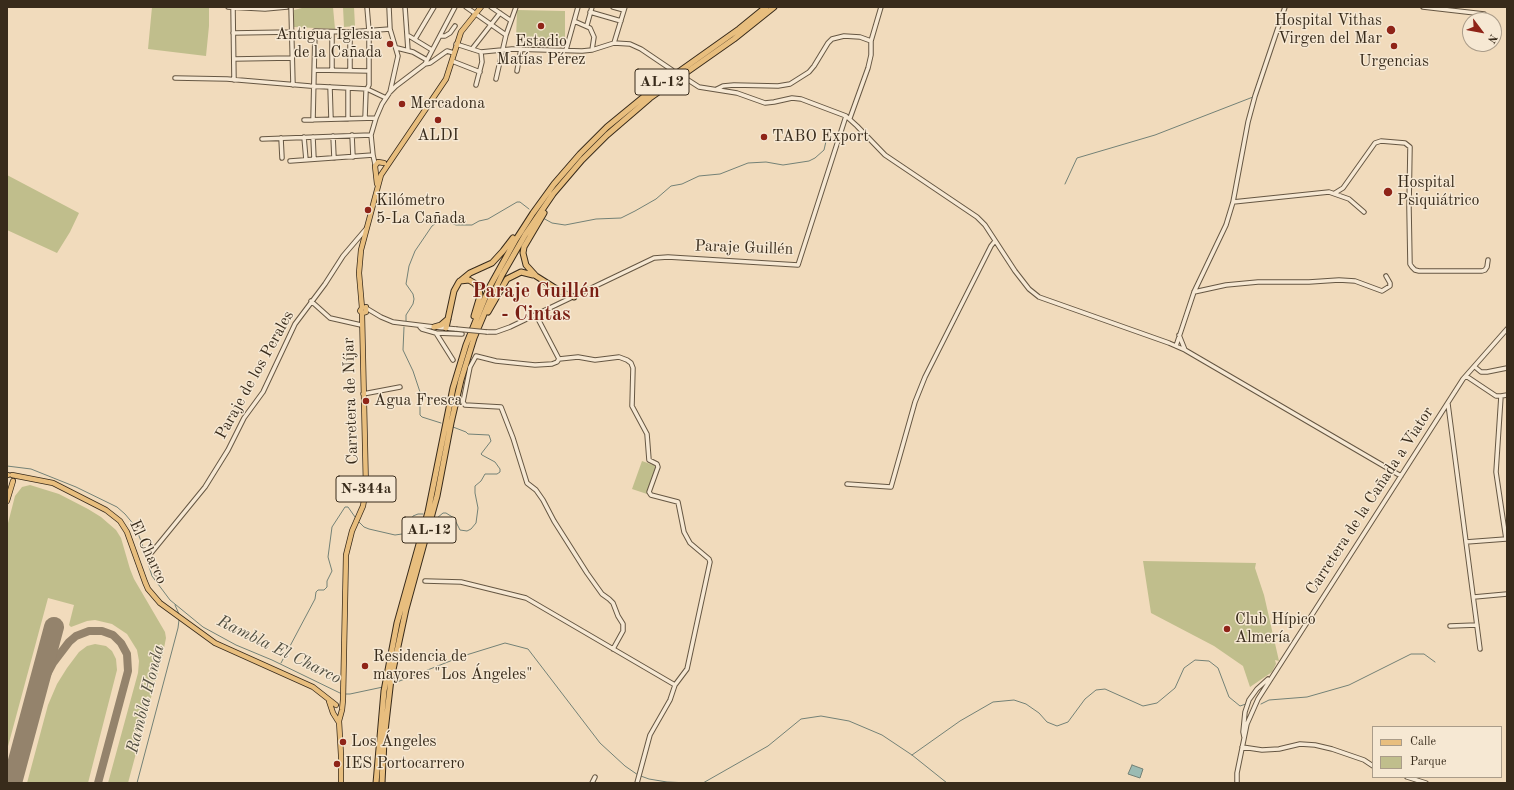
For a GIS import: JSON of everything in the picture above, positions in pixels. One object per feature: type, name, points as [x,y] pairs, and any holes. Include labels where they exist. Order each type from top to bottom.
[{"type":"highway","name":"AL-12","points":[[389,680],[397,622],[428,512],[448,409],[466,345],[480,308],[515,241],[543,199],[580,154],[629,108],[661,83],[739,29],[766,7]]},
{"type":"highway","name":"AL-12","points":[[376,783],[389,680],[406,609],[438,496],[456,400],[474,338],[510,259],[535,220],[567,177],[596,145],[636,109],[672,81],[734,39],[774,7]]},
{"type":"highway","points":[[567,177],[538,221],[524,247],[523,252],[526,265],[536,276],[563,293],[574,297]]},
{"type":"highway","points":[[446,328],[454,291],[459,282],[470,273],[487,266],[498,258],[543,199]]},
{"type":"highway","points":[[474,338],[507,279],[521,272],[536,276]]},
{"type":"highway","points":[[459,282],[469,280],[479,288],[480,292],[466,345]]},
{"type":"highway","points":[[563,293],[568,300]]},
{"type":"highway","points":[[434,328],[441,325],[448,318]]},
{"type":"highway","points":[[448,318],[452,326],[456,329]]},
{"type":"highway","name":"AL-12","points":[[382,783],[387,690]]},
{"type":"main road","name":"Carretera de Níjar","points":[[341,783],[341,755],[337,714],[342,712],[343,700],[346,555],[352,531],[363,506],[366,489],[361,325],[364,310],[360,299],[360,259],[377,186],[384,170],[446,79],[456,44],[464,26],[481,7]]},
{"type":"main road","points":[[384,163],[384,170],[379,173],[376,171],[374,167],[375,164],[390,161]]},
{"type":"main road","name":"Carretera de Níjar","points":[[376,171],[377,186]]},
{"type":"main road","points":[[8,475],[13,481]]},
{"type":"main road","name":"El Charco","points":[[8,475],[22,476],[52,483],[106,510],[120,522],[127,532],[148,589],[160,603],[215,642],[301,681],[317,690],[335,706]]},
{"type":"main road","points":[[8,496],[7,484],[10,484],[22,476]]},
{"type":"main road","points":[[7,501],[13,481]]},
{"type":"main road","points":[[335,706],[343,700]]},
{"type":"main road","points":[[335,706],[342,708]]},
{"type":"main road","points":[[335,706],[337,714]]},
{"type":"street","points":[[228,7],[265,9],[287,7]]},
{"type":"street","points":[[233,7],[234,80]]},
{"type":"street","points":[[291,7],[293,85]]},
{"type":"street","points":[[365,118],[369,71],[369,31],[367,7]]},
{"type":"street","points":[[389,7],[390,29],[397,48],[398,56],[390,92]]},
{"type":"street","points":[[405,7],[408,50]]},
{"type":"street","points":[[415,39],[434,7]]},
{"type":"street","points":[[375,164],[371,135],[376,118],[386,98],[390,92],[426,62],[455,7]]},
{"type":"street","points":[[466,7],[506,35]]},
{"type":"street","points":[[491,7],[510,20]]},
{"type":"street","points":[[496,79],[510,20],[516,7]]},
{"type":"street","points":[[566,50],[578,7]]},
{"type":"street","points":[[587,25],[592,7]]},
{"type":"street","points":[[613,7],[625,9],[614,43]]},
{"type":"street","points":[[848,117],[868,68],[871,55],[871,41],[881,7]]},
{"type":"street","points":[[1176,346],[1194,292],[1226,225],[1233,202],[1248,122],[1257,90],[1285,7]]},
{"type":"street","points":[[1423,7],[1467,12]]},
{"type":"street","points":[[590,12],[622,21]]},
{"type":"street","points":[[472,49],[500,13]]},
{"type":"street","points":[[574,21],[587,25],[590,28],[594,37],[592,50]]},
{"type":"street","points":[[440,36],[445,36],[450,33],[455,26]]},
{"type":"street","points":[[313,120],[315,31],[350,32],[390,29]]},
{"type":"street","points":[[233,33],[292,32]]},
{"type":"street","points":[[332,32],[332,70]]},
{"type":"street","points":[[350,32],[350,70]]},
{"type":"street","points":[[407,36],[415,39],[432,50]]},
{"type":"street","points":[[717,89],[728,85],[778,86],[790,84],[809,72],[832,39],[844,36],[860,37],[871,41]]},
{"type":"street","points":[[456,44],[481,52],[502,50],[582,51],[592,50],[614,43],[623,43],[635,45],[672,70]]},
{"type":"street","points":[[397,48],[408,50],[430,63],[447,51],[454,53]]},
{"type":"street","points":[[517,71],[521,50]]},
{"type":"street","points":[[476,85],[482,62],[481,52]]},
{"type":"street","points":[[234,58],[292,58]]},
{"type":"street","points":[[452,61],[480,72]]},
{"type":"street","points":[[315,70],[369,71]]},
{"type":"street","points":[[175,78],[234,80],[330,88],[367,88],[386,98]]},
{"type":"street","points":[[685,78],[699,87],[736,93],[765,103],[792,98],[801,99],[848,117],[885,155],[977,217],[985,225],[1015,271],[1039,297],[1185,350],[1396,473],[1402,474]]},
{"type":"street","points":[[330,88],[331,119]]},
{"type":"street","points":[[348,88],[348,119]]},
{"type":"street","name":"Paraje Guillén","points":[[456,329],[496,332],[536,315],[654,258],[660,257],[798,265],[848,117]]},
{"type":"street","points":[[304,120],[376,118]]},
{"type":"street","points":[[352,135],[353,157]]},
{"type":"street","points":[[262,139],[371,135]]},
{"type":"street","points":[[333,136],[334,158]]},
{"type":"street","points":[[304,137],[306,160]]},
{"type":"street","points":[[313,137],[314,159]]},
{"type":"street","points":[[281,138],[282,158]]},
{"type":"street","points":[[1335,193],[1343,188],[1375,143],[1381,141],[1405,143],[1410,147],[1410,264],[1412,267],[1419,271],[1485,270],[1488,260]]},
{"type":"street","points":[[290,161],[373,155]]},
{"type":"street","points":[[1233,202],[1329,192],[1335,193],[1354,202],[1364,212]]},
{"type":"street","name":"Paraje de los Perales","points":[[152,552],[205,487],[228,450],[244,418],[263,392],[292,329],[311,301],[325,284],[343,256],[366,229]]},
{"type":"street","points":[[847,484],[891,487],[915,402],[925,377],[991,246],[995,241]]},
{"type":"street","points":[[1194,292],[1226,285],[1258,282],[1339,280],[1355,281],[1382,291],[1390,286],[1386,276]]},
{"type":"street","points":[[311,301],[330,318],[361,325]]},
{"type":"street","points":[[364,310],[393,322],[434,328],[456,329]]},
{"type":"street","points":[[536,315],[559,359]]},
{"type":"street","points":[[419,326],[422,329],[436,333],[462,334]]},
{"type":"street","name":"Carretera de la Cañada a Viator","points":[[1237,783],[1237,773],[1248,724],[1258,699],[1271,676],[1466,376],[1507,329]]},
{"type":"street","points":[[436,333],[453,360]]},
{"type":"street","points":[[1169,343],[1180,335]]},
{"type":"street","points":[[1180,335],[1185,350]]},
{"type":"street","points":[[613,649],[623,631],[623,624],[613,603],[602,594],[586,573],[543,500],[536,490],[527,483],[514,438],[501,407],[465,404],[463,402],[470,367],[476,356],[496,361],[535,365],[552,364],[557,362],[559,359],[578,357],[595,360],[619,357],[631,363],[632,406],[647,434],[649,460],[657,464],[658,467],[649,492],[651,495],[678,502],[684,532],[695,548],[709,559],[710,562],[687,669],[675,685],[670,700],[650,734],[637,783]]},
{"type":"street","points":[[1474,367],[1481,372],[1507,368]]},
{"type":"street","points":[[1466,376],[1496,396],[1507,396]]},
{"type":"street","points":[[363,394],[400,387]]},
{"type":"street","points":[[1466,542],[1506,539],[1496,472],[1501,396]]},
{"type":"street","points":[[1448,404],[1480,649]]},
{"type":"street","points":[[1396,473],[1397,480]]},
{"type":"street","points":[[425,582],[461,582],[522,596],[675,685]]},
{"type":"street","points":[[1474,597],[1507,594]]},
{"type":"street","points":[[1450,626],[1477,625]]},
{"type":"street","points":[[1244,738],[1243,732],[1245,712],[1249,700],[1257,688],[1271,676]]},
{"type":"street","points":[[1242,747],[1262,750],[1300,744],[1315,745],[1364,760],[1372,765]]},
{"type":"street","points":[[592,783],[595,777]]},
{"type":"street","points":[[1410,778],[1426,783]]},
{"type":"green space","points":[[152,7],[209,7],[206,56],[148,49]]},
{"type":"green space","points":[[306,7],[333,7],[335,29],[294,27],[294,10]]},
{"type":"green space","points":[[343,7],[354,7],[355,26],[344,27]]},
{"type":"green space","name":"Estadio Matías Pérez","points":[[517,10],[565,11],[565,41],[516,41]]},
{"type":"green space","points":[[7,175],[79,213],[70,232],[57,253],[7,230]]},
{"type":"green space","points":[[642,461],[656,466],[647,494],[632,489]]},
{"type":"green space","points":[[30,485],[59,494],[88,509],[101,517],[116,530],[121,538],[134,579],[165,632],[166,638],[163,653],[128,783],[108,783],[138,673],[139,661],[137,650],[127,634],[112,624],[95,620],[87,621],[71,627],[69,625],[74,605],[48,598],[7,750],[7,527],[15,496],[22,487]]},
{"type":"green space","name":"Club Hípico Almería","points":[[1143,561],[1256,563],[1255,568],[1264,595],[1279,661],[1275,660],[1276,664],[1272,672],[1250,687],[1243,666],[1214,646],[1151,613]]},
{"type":"green space","points":[[95,644],[106,646],[112,651],[116,659],[117,670],[88,783],[27,783],[48,705],[57,684],[79,652],[87,646]]},
{"type":"water","points":[[1132,765],[1143,769],[1140,778],[1128,774]]},
{"type":"waterway","points":[[1065,184],[1077,158],[1155,135],[1253,97]]},
{"type":"waterway","points":[[543,218],[552,223],[565,225],[596,219],[621,218],[656,199],[671,186],[682,184],[699,176],[720,174],[748,163],[766,162],[783,165],[809,161],[824,150],[827,137]]},
{"type":"waterway","points":[[406,321],[406,315],[413,304],[414,299],[413,294],[406,284],[409,266],[415,251],[432,226],[439,221],[446,221],[456,225],[472,225],[479,221],[488,219],[517,202],[520,202],[529,209]]},
{"type":"waterway","points":[[404,327],[403,350],[413,371],[420,392],[420,415],[441,423]]},
{"type":"waterway","points":[[437,518],[443,513],[446,513],[454,518],[460,530],[467,531],[471,529],[476,523],[478,508],[475,486],[481,481],[485,474],[497,474],[500,472],[500,469],[495,462],[481,454],[491,441],[489,435],[468,434],[453,427]]},
{"type":"waterway","name":"Rambla El Charco","points":[[7,466],[31,469],[76,487],[117,507],[135,526],[152,576],[170,600],[203,627],[236,645],[272,660],[342,694]]},
{"type":"waterway","points":[[281,663],[315,599],[316,592],[318,590],[324,590],[327,587],[327,581],[332,571],[328,557],[332,527],[345,507],[348,507],[355,517]]},
{"type":"waterway","points":[[359,522],[364,527],[369,529],[395,535],[402,534],[406,531],[413,516],[423,514]]},
{"type":"waterway","name":"Rambla El Charco","points":[[175,605],[179,614]]},
{"type":"waterway","name":"Rambla Honda","points":[[137,783],[179,620]]},
{"type":"waterway","name":"Rambla El Charco","points":[[392,684],[463,656],[505,643],[528,649],[600,743],[625,766],[638,775],[649,779],[667,782],[690,783]]},
{"type":"waterway","points":[[1261,704],[1269,700],[1307,697],[1349,685],[1411,654],[1424,654],[1435,662]]},
{"type":"waterway","points":[[912,755],[960,721],[993,702],[1014,700],[1026,704],[1039,713],[1047,722],[1057,726],[1068,722],[1085,699],[1096,690],[1105,689],[1143,706],[1157,703],[1175,688],[1184,668],[1195,660],[1209,661],[1218,668],[1229,697],[1240,706],[1246,704]]},
{"type":"waterway","name":"Rambla El Charco","points":[[345,694],[383,687]]},
{"type":"waterway","name":"Rambla El Charco","points":[[703,783],[768,746],[801,719],[821,716],[849,721],[882,735],[912,755],[947,783]]},
{"type":"taxiway","points":[[36,695],[53,663],[69,642],[76,636],[89,631],[102,631],[113,635],[121,643],[127,654],[128,671],[98,783]]},
{"type":"runway","points":[[12,783],[54,627]]},
{"type":"place","name":"Estadio Matías Pérez","points":[[541,26]]},
{"type":"place","name":"Hospital Vithas Virgen del Mar","points":[[1391,30]]},
{"type":"place","name":"Antigua Iglesia de la Cañada","points":[[390,44]]},
{"type":"place","name":"Urgencias","points":[[1394,46]]},
{"type":"place","name":"Mercadona","points":[[402,104]]},
{"type":"place","name":"ALDI","points":[[438,120]]},
{"type":"place","name":"TABO Export","points":[[764,137]]},
{"type":"place","name":"Hospital Psiquiátrico","points":[[1388,192]]},
{"type":"place","name":"Kilómetro 5-La Cañada","points":[[368,210]]},
{"type":"place","name":"Agua Fresca","points":[[366,401]]},
{"type":"place","name":"Club Hípico Almería","points":[[1227,629]]},
{"type":"place","name":"Residencia de mayores \"Los Ángeles\"","points":[[365,666]]},
{"type":"place","name":"Los Ángeles","points":[[343,742]]},
{"type":"place","name":"IES Portocarrero","points":[[337,764]]},
{"type":"district","name":"Paraje Guillén - Cintas","points":[[536,304]]}]
